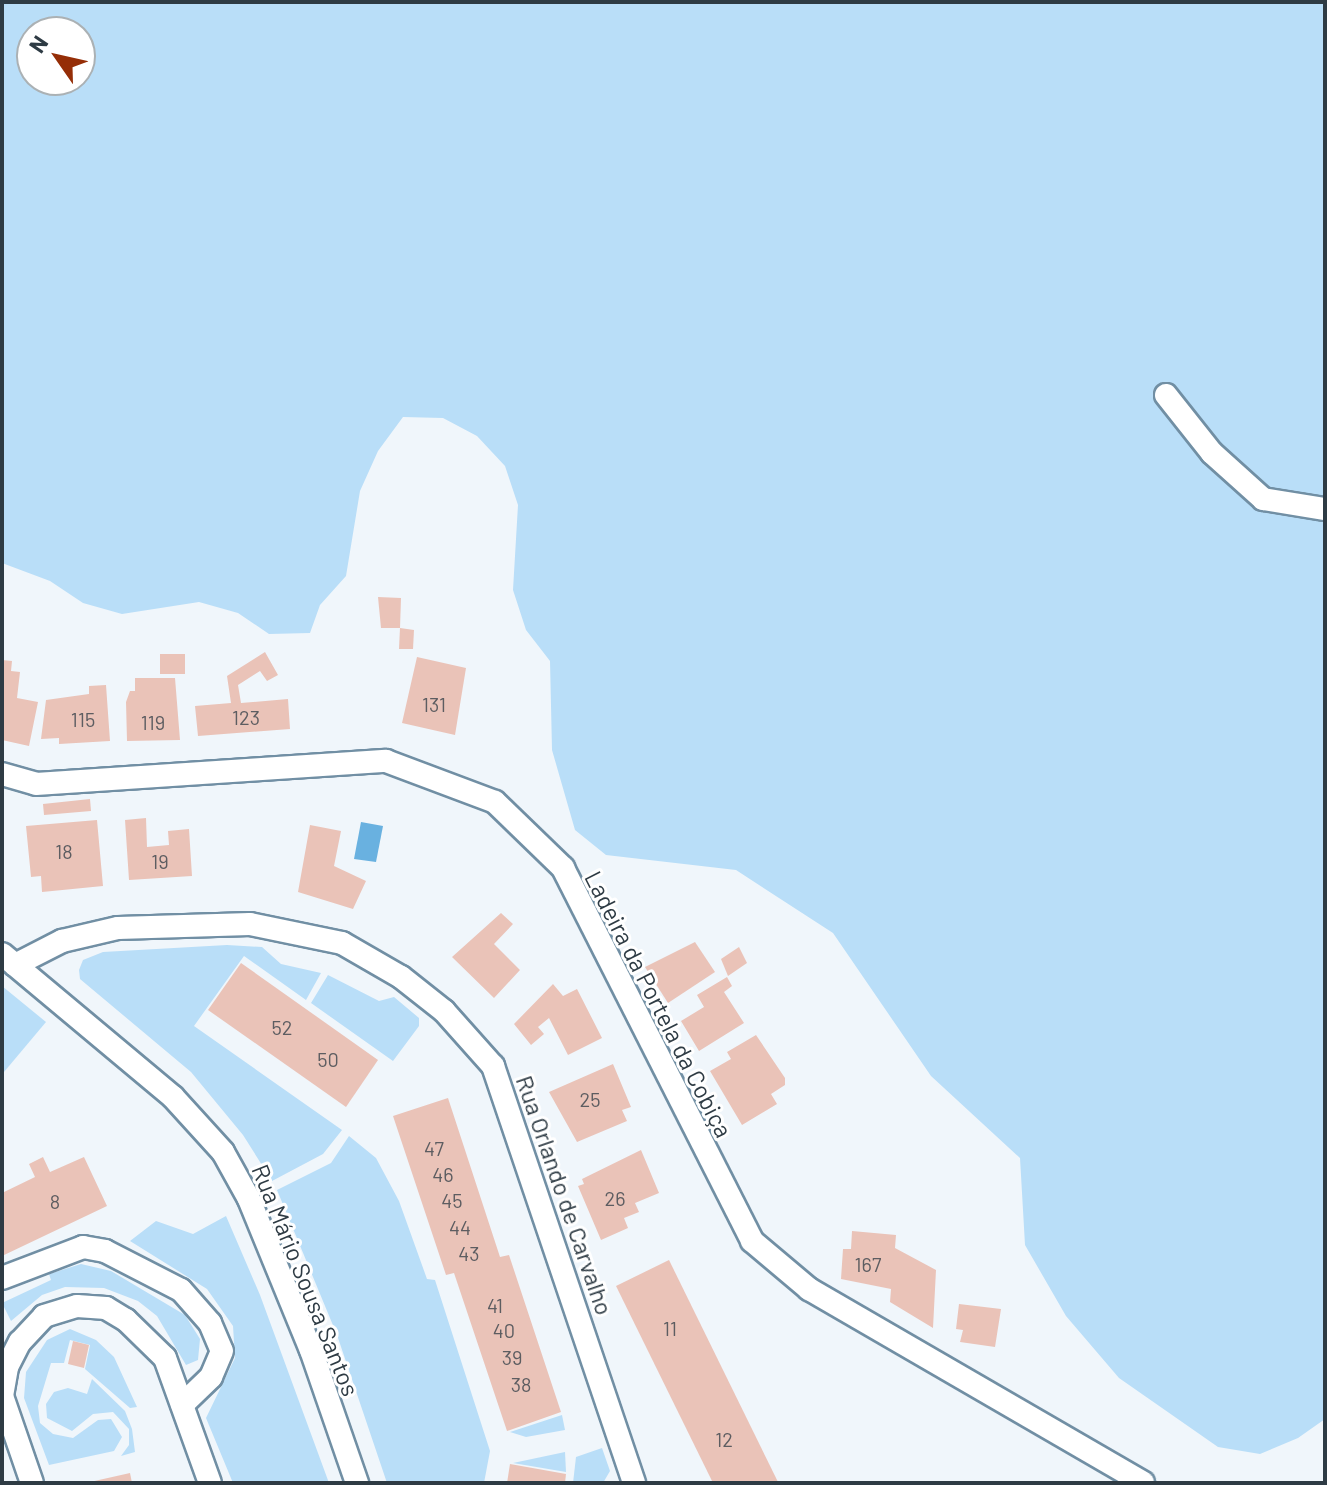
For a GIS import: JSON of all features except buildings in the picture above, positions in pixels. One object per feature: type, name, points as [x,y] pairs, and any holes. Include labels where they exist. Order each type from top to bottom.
[{"type":"street","points":[[1166,395],[1212,453],[1263,499],[1325,509]]},
{"type":"street","name":"Ladeira da Portela da Cobiça","points":[[2,774],[36,784],[386,761],[495,802],[563,868],[752,1241],[809,1289],[1143,1483]]},
{"type":"street","name":"Rua Orlando de Carvalho","points":[[9,960],[62,941],[118,928],[250,924],[342,943],[401,977],[444,1011],[493,1066],[634,1483]]},
{"type":"street","name":"Rua Mário Sousa Santos","points":[[9,960],[173,1097],[223,1152],[249,1199],[311,1350],[357,1483]]},
{"type":"street","points":[[2,1278],[83,1247],[105,1251],[181,1290],[210,1323],[222,1351],[211,1377],[182,1405]]},
{"type":"street","points":[[32,1483],[2,1396],[7,1367],[20,1342],[44,1316],[77,1306],[106,1308],[126,1320],[165,1358],[210,1483]]},
{"type":"shaded area","points":[[2,2],[1325,2],[1325,1419],[1298,1438],[1260,1454],[1218,1447],[1119,1378],[1066,1316],[1025,1245],[1020,1158],[931,1076],[833,933],[736,870],[606,855],[575,830],[552,750],[550,661],[526,630],[513,590],[518,505],[505,466],[477,436],[443,418],[403,417],[378,451],[360,491],[346,576],[320,605],[310,633],[269,634],[238,613],[199,602],[122,614],[83,603],[50,581],[2,563]]},
{"type":"shaded area","points":[[227,945],[262,947],[281,964],[321,973],[306,1000],[244,956],[194,1026],[342,1130],[323,1154],[272,1181],[243,1135],[191,1072],[80,979],[83,960],[103,952]]},
{"type":"shaded area","points":[[328,975],[379,1001],[394,997],[419,1018],[419,1026],[393,1061],[311,1003]]},
{"type":"shaded area","points":[[2,986],[46,1022],[4,1072],[2,1071]]},
{"type":"shaded area","points":[[349,1136],[376,1158],[399,1201],[427,1279],[435,1280],[490,1451],[484,1483],[387,1483],[337,1335],[277,1190],[331,1163]]},
{"type":"shaded area","points":[[226,1216],[260,1295],[329,1483],[233,1483],[206,1418],[235,1358],[233,1326],[207,1289],[130,1241],[156,1221],[193,1234]]},
{"type":"shaded area","points":[[81,1264],[111,1271],[185,1315],[200,1339],[198,1360],[186,1365],[157,1316],[138,1301],[104,1288],[65,1287],[42,1295],[11,1321],[2,1303],[51,1280],[49,1274]]},
{"type":"shaded area","points":[[70,1329],[96,1340],[114,1357],[137,1407],[130,1408],[85,1369],[90,1345],[70,1340],[64,1363],[51,1363],[38,1406],[40,1423],[53,1434],[73,1438],[98,1420],[111,1419],[122,1437],[114,1451],[49,1465],[24,1398],[26,1372],[47,1340]]},
{"type":"shaded area","points":[[92,1379],[125,1411],[132,1429],[135,1452],[121,1456],[129,1445],[129,1429],[113,1412],[93,1414],[72,1431],[47,1418],[46,1404],[54,1392],[68,1388],[87,1394]]},
{"type":"shaded area","points":[[562,1415],[565,1430],[526,1437],[510,1432]]},
{"type":"shaded area","points":[[602,1448],[610,1471],[603,1483],[573,1483],[576,1457]]},
{"type":"shaded area","points":[[565,1452],[566,1472],[513,1463]]},
{"type":"water","points":[[361,822],[383,826],[376,862],[354,859]]}]
